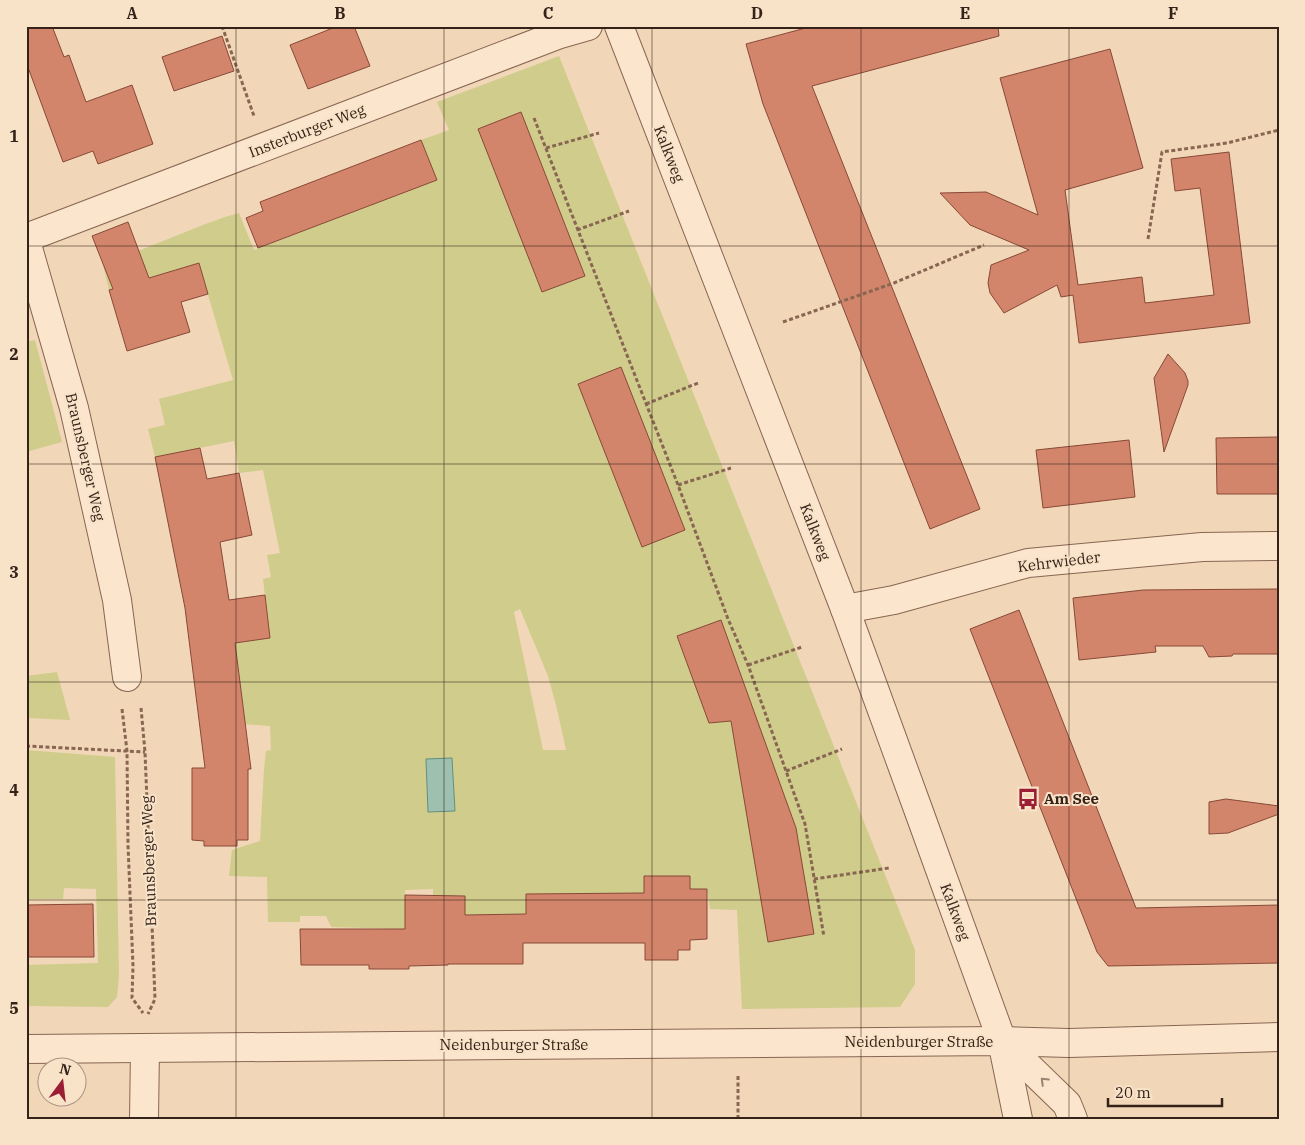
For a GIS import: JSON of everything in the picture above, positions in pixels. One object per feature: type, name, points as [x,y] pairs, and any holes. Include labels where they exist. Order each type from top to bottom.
[{"type":"street","name":"Insterburger Weg","points":[[26,240],[560,34],[588,26]]},
{"type":"street","name":"Kalkweg","points":[[619,26],[845,609],[1002,1041],[1018,1119]]},
{"type":"street","name":"Braunsberger Weg","points":[[26,240],[74,408],[117,600],[127,677]]},
{"type":"street","name":"Kehrwieder","points":[[845,609],[894,600],[1028,564],[1202,547],[1279,546]]},
{"type":"street","points":[[1002,1041],[1069,1043],[1279,1037]]},
{"type":"street","name":"Kalkweg","points":[[1002,1041],[1067,1104],[1073,1119]]},
{"type":"street","name":"Neidenburger Straße","points":[[26,1049],[1002,1041]]},
{"type":"street","points":[[144,1119],[145,1048]]},
{"type":"path","points":[[222,26],[265,147]]},
{"type":"path","points":[[534,118],[678,485],[728,619],[748,665],[786,771],[804,824],[824,937]]},
{"type":"path","points":[[1148,239],[1162,152],[1227,143],[1279,130]]},
{"type":"path","points":[[546,148],[599,132]]},
{"type":"path","points":[[578,230],[629,211]]},
{"type":"path","points":[[783,322],[894,283],[984,245]]},
{"type":"path","points":[[646,404],[698,383]]},
{"type":"path","points":[[678,485],[731,468]]},
{"type":"path","points":[[748,665],[802,647]]},
{"type":"path","name":"Braunsberger Weg","points":[[127,677],[140,693],[145,752],[155,999],[146,1018],[132,998],[133,966],[126,751],[121,695],[127,677]]},
{"type":"path","points":[[26,746],[145,752]]},
{"type":"path","points":[[786,771],[842,749]]},
{"type":"path","points":[[814,879],[889,868]]},
{"type":"path","points":[[737,1043],[738,1119]]},
{"type":"shaded area","points":[[559,56],[915,950],[915,984],[900,1007],[742,1009],[737,910],[710,909],[707,889],[690,889],[645,898],[568,894],[568,943],[465,920],[433,896],[433,889],[405,890],[405,929],[331,927],[326,916],[300,916],[300,922],[268,922],[267,877],[229,876],[232,850],[260,841],[266,751],[271,750],[270,726],[243,724],[235,643],[270,638],[263,579],[271,577],[267,555],[280,553],[263,470],[239,473],[234,441],[155,457],[148,429],[165,425],[159,399],[233,380],[199,264],[109,290],[103,265],[203,225],[239,213],[254,250],[436,180],[421,140],[449,130],[437,102]],"holes":[[[520,609],[548,676],[557,709],[566,750],[543,750],[514,612]]]},
{"type":"shaded area","points":[[35,340],[62,442],[26,452],[26,342]]},
{"type":"shaded area","points":[[57,672],[70,720],[26,718],[26,676]]},
{"type":"shaded area","points":[[26,750],[115,757],[119,976],[117,997],[108,1007],[26,1006],[26,965],[98,963],[96,889],[64,888],[63,899],[26,899]]},
{"type":"shaded area","points":[[452,758],[455,811],[428,812],[426,759]]},
{"type":"building","points":[[26,26],[52,26],[64,57],[69,55],[86,102],[132,85],[153,144],[98,164],[93,151],[63,162],[26,62]]},
{"type":"building","points":[[338,26],[354,26],[370,66],[308,89],[290,45]]},
{"type":"building","points":[[813,26],[998,26],[999,36],[812,86],[980,509],[930,529],[763,104],[746,44]]},
{"type":"building","points":[[222,36],[234,71],[174,91],[162,57]]},
{"type":"building","points":[[1110,49],[1143,168],[1065,190],[1078,285],[1142,277],[1145,303],[1214,295],[1200,188],[1175,191],[1171,159],[1229,152],[1250,323],[1079,343],[1073,295],[1061,297],[1057,285],[1004,313],[990,293],[988,283],[991,265],[1029,250],[970,225],[940,193],[986,192],[1038,215],[1000,78]]},
{"type":"building","points":[[521,112],[585,276],[542,292],[478,129]]},
{"type":"building","points":[[421,140],[437,180],[258,248],[246,218],[263,211],[260,202]]},
{"type":"building","points":[[128,222],[149,278],[199,263],[208,294],[181,302],[190,332],[127,351],[109,290],[113,289],[92,236]]},
{"type":"building","points":[[1168,354],[1185,373],[1188,385],[1164,452],[1154,378]]},
{"type":"building","points":[[621,367],[685,530],[642,547],[578,384]]},
{"type":"building","points":[[1279,437],[1279,494],[1217,494],[1216,438]]},
{"type":"building","points":[[1129,440],[1135,497],[1043,508],[1036,450]]},
{"type":"building","points":[[200,448],[207,479],[239,473],[252,535],[220,542],[229,600],[265,595],[270,638],[235,643],[251,769],[248,769],[248,840],[237,840],[237,846],[204,846],[204,841],[192,840],[192,768],[205,768],[185,608],[155,457]]},
{"type":"building","points":[[1279,589],[1279,654],[1233,654],[1232,656],[1209,657],[1203,646],[1155,646],[1156,652],[1079,660],[1073,598],[1143,590]]},
{"type":"building","points":[[1019,610],[1136,908],[1279,905],[1279,963],[1108,966],[1097,952],[970,629]]},
{"type":"building","points":[[721,620],[796,828],[814,934],[768,942],[731,721],[709,723],[677,636]]},
{"type":"building","points":[[1226,799],[1279,806],[1279,814],[1228,833],[1209,834],[1209,802]]},
{"type":"building","points":[[644,876],[690,876],[690,889],[707,889],[707,939],[690,940],[690,950],[678,950],[678,960],[645,960],[645,943],[523,943],[523,964],[448,964],[409,966],[409,969],[369,969],[369,965],[301,965],[300,929],[405,929],[405,895],[465,896],[465,915],[526,914],[526,894],[644,893]]},
{"type":"building","points":[[93,904],[94,957],[26,957],[26,905]]},
{"type":"place","name":"Am See","points":[[1028,799]]}]
